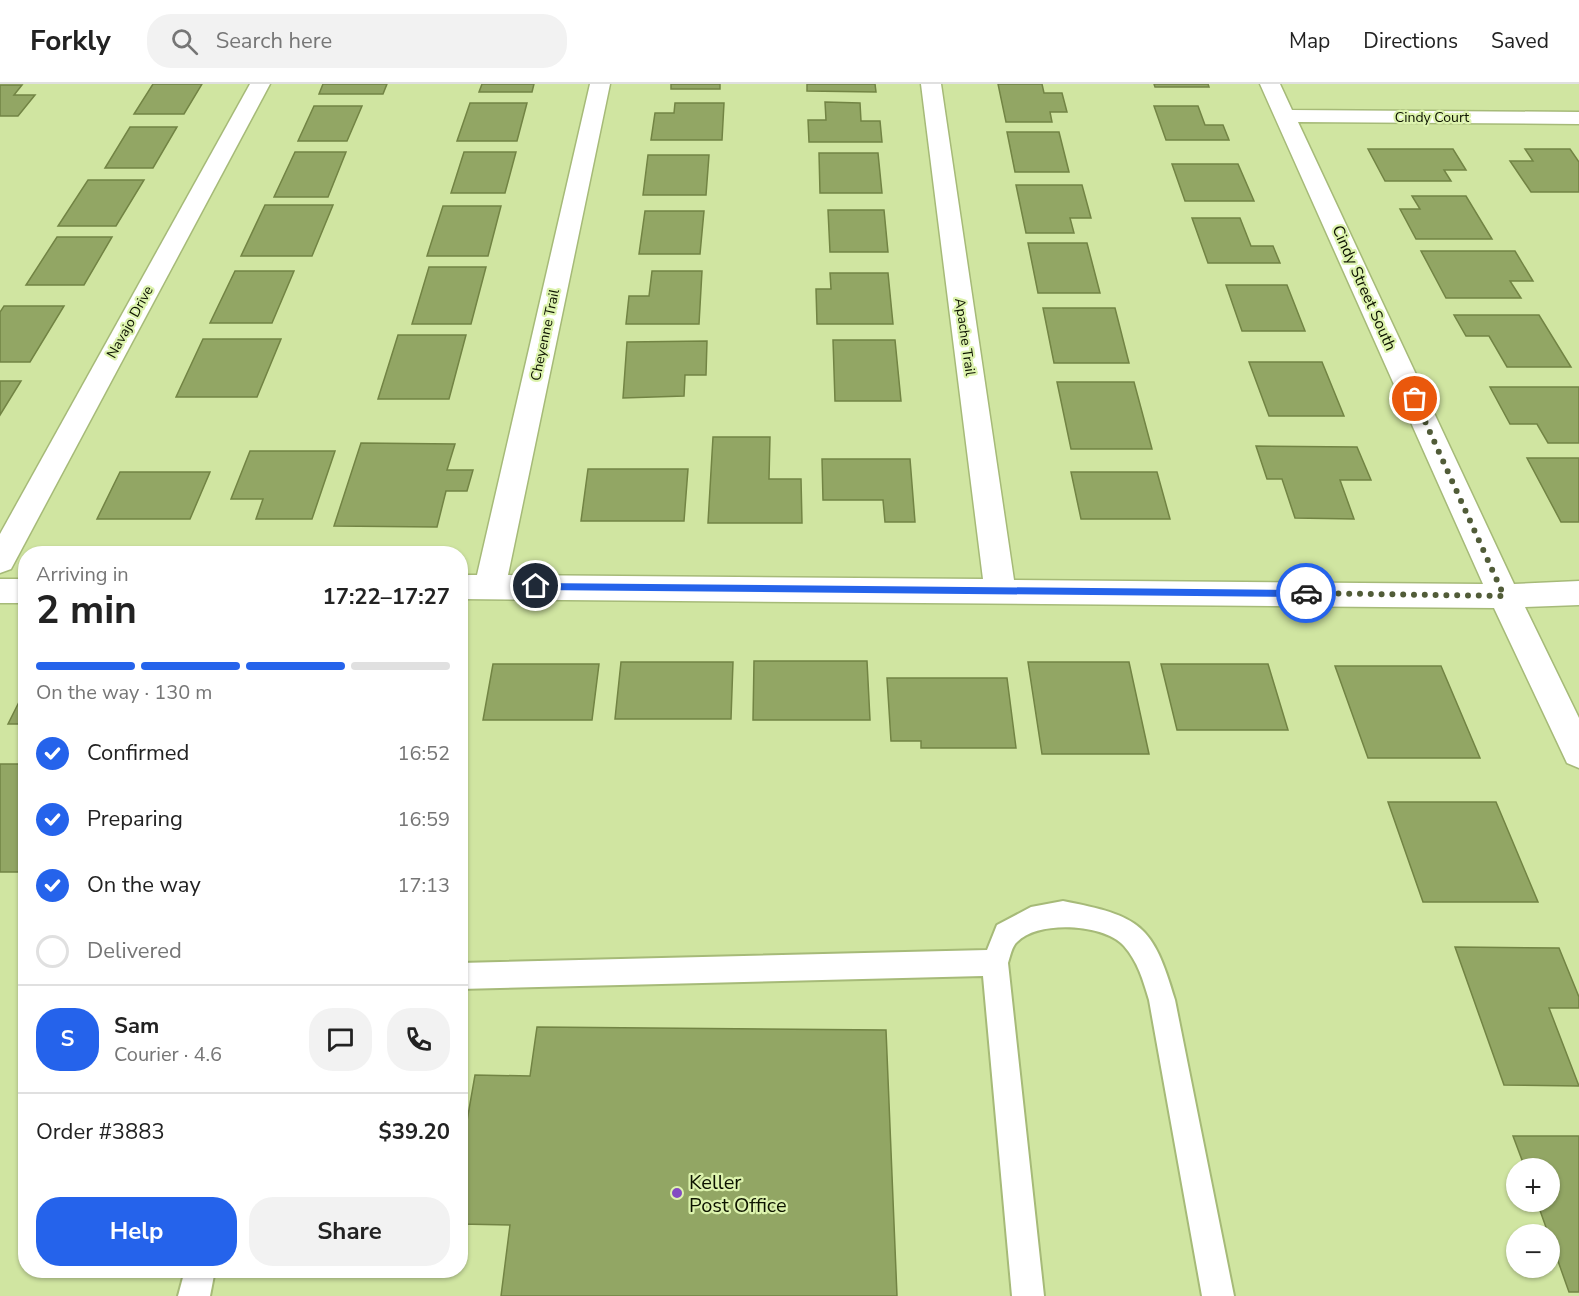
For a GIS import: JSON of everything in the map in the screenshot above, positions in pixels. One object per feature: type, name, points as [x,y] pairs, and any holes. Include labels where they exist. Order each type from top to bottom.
[{"type":"street","name":"Navajo Drive","points":[[0,561],[260,84]]},
{"type":"street","name":"Cheyenne Trail","points":[[475,586],[600,84]]},
{"type":"street","name":"Apache Trail","points":[[931,84],[1000,590]]},
{"type":"street","name":"Cindy Street South","points":[[1270,84],[1504,596],[1579,753]]},
{"type":"street","name":"Cindy Court","points":[[1286,116],[1579,118]]},
{"type":"street","points":[[475,586],[1504,596],[1579,593]]},
{"type":"street","points":[[0,591],[18,591]]},
{"type":"lane","points":[[1028,1296],[994,963],[1006,934],[1031,919],[1063,913],[1102,921],[1132,935],[1151,962],[1162,1000],[1218,1296]]},
{"type":"lane","points":[[468,976],[994,963]]},
{"type":"lane","points":[[194,1296],[198,1278]]},
{"type":"building","points":[[153,84],[202,84],[184,114],[134,114]]},
{"type":"building","points":[[323,84],[387,84],[383,94],[319,94]]},
{"type":"building","points":[[482,84],[534,84],[532,92],[479,92]]},
{"type":"building","points":[[671,84],[720,84],[720,89],[671,89]]},
{"type":"building","points":[[807,84],[875,84],[876,92],[807,91]]},
{"type":"building","points":[[998,84],[1042,84],[1044,93],[1062,93],[1067,112],[1050,112],[1052,122],[1006,122]]},
{"type":"building","points":[[1154,84],[1208,84],[1209,87],[1155,87]]},
{"type":"building","points":[[0,85],[22,85],[14,95],[35,95],[18,116],[0,116]]},
{"type":"building","points":[[825,102],[860,103],[861,121],[880,121],[882,142],[809,142],[808,120],[826,120]]},
{"type":"building","points":[[470,103],[527,103],[517,141],[457,141]]},
{"type":"building","points":[[675,103],[724,103],[722,140],[651,140],[655,113],[674,113]]},
{"type":"building","points":[[314,106],[362,106],[347,141],[298,141]]},
{"type":"building","points":[[1154,106],[1198,106],[1205,125],[1223,125],[1229,140],[1166,140]]},
{"type":"building","points":[[130,127],[177,127],[153,168],[105,168]]},
{"type":"building","points":[[1007,132],[1059,132],[1069,172],[1015,172]]},
{"type":"building","points":[[1368,149],[1453,149],[1466,170],[1444,170],[1451,181],[1385,181]]},
{"type":"building","points":[[1525,149],[1570,149],[1579,162],[1579,192],[1531,192],[1510,161],[1533,161]]},
{"type":"building","points":[[295,152],[346,152],[328,197],[274,197]]},
{"type":"building","points":[[464,152],[516,152],[505,193],[451,193]]},
{"type":"building","points":[[819,153],[878,153],[882,193],[820,193]]},
{"type":"building","points":[[648,155],[709,155],[706,195],[643,195]]},
{"type":"building","points":[[1172,164],[1238,164],[1254,201],[1185,201]]},
{"type":"building","points":[[88,180],[144,180],[116,226],[58,226]]},
{"type":"building","points":[[1016,185],[1082,185],[1091,218],[1070,218],[1074,233],[1026,233]]},
{"type":"building","points":[[1412,196],[1466,196],[1492,239],[1416,239],[1400,209],[1420,209]]},
{"type":"building","points":[[265,205],[333,205],[312,256],[241,256]]},
{"type":"building","points":[[443,206],[501,206],[488,256],[427,256]]},
{"type":"building","points":[[828,210],[884,210],[888,252],[830,252]]},
{"type":"building","points":[[645,211],[704,211],[700,254],[639,254]]},
{"type":"building","points":[[1192,218],[1240,218],[1251,246],[1273,246],[1280,263],[1208,263]]},
{"type":"building","points":[[57,237],[112,237],[84,285],[26,285]]},
{"type":"building","points":[[1028,243],[1087,243],[1100,293],[1038,293]]},
{"type":"building","points":[[1421,251],[1515,251],[1533,281],[1510,281],[1521,298],[1446,298]]},
{"type":"building","points":[[429,267],[486,267],[471,324],[412,324]]},
{"type":"building","points":[[235,271],[294,271],[272,323],[210,323]]},
{"type":"building","points":[[652,271],[702,271],[699,324],[626,324],[629,296],[649,296]]},
{"type":"building","points":[[830,273],[888,273],[893,324],[817,324],[816,289],[831,289]]},
{"type":"building","points":[[1226,285],[1287,285],[1305,331],[1242,331]]},
{"type":"building","points":[[4,306],[64,306],[30,362],[0,362],[0,312]]},
{"type":"building","points":[[1043,308],[1115,308],[1129,363],[1054,363]]},
{"type":"building","points":[[1454,315],[1539,315],[1571,367],[1507,367],[1489,336],[1466,336]]},
{"type":"building","points":[[398,335],[466,335],[449,399],[378,399]]},
{"type":"building","points":[[203,339],[281,339],[257,397],[176,397]]},
{"type":"building","points":[[833,340],[895,340],[901,401],[835,401]]},
{"type":"building","points":[[707,341],[706,375],[685,375],[684,396],[623,398],[627,342]]},
{"type":"building","points":[[1249,362],[1322,362],[1344,416],[1269,416]]},
{"type":"building","points":[[0,381],[21,381],[0,415]]},
{"type":"building","points":[[1057,382],[1134,382],[1152,449],[1071,449]]},
{"type":"building","points":[[1490,387],[1579,387],[1579,443],[1548,443],[1537,424],[1510,424]]},
{"type":"building","points":[[713,437],[770,437],[769,479],[801,479],[802,523],[708,523]]},
{"type":"building","points":[[361,443],[455,444],[447,470],[473,470],[467,491],[446,491],[437,527],[334,526]]},
{"type":"building","points":[[1256,446],[1357,447],[1371,480],[1340,480],[1354,519],[1295,518],[1282,479],[1267,479]]},
{"type":"building","points":[[250,451],[335,451],[312,519],[256,519],[263,499],[231,499]]},
{"type":"building","points":[[1527,458],[1579,458],[1579,522],[1561,522]]},
{"type":"building","points":[[822,459],[910,459],[915,522],[885,522],[883,500],[823,500]]},
{"type":"building","points":[[588,469],[688,469],[684,521],[581,521]]},
{"type":"building","points":[[120,472],[210,472],[190,519],[97,519]]},
{"type":"building","points":[[1071,472],[1157,472],[1170,519],[1081,519]]},
{"type":"building","points":[[754,661],[867,661],[870,720],[753,720]]},
{"type":"building","points":[[621,662],[733,662],[731,719],[615,719]]},
{"type":"building","points":[[1028,662],[1129,662],[1149,754],[1042,754]]},
{"type":"building","points":[[493,664],[599,664],[592,720],[483,720]]},
{"type":"building","points":[[1161,664],[1268,664],[1288,730],[1177,730]]},
{"type":"building","points":[[1335,666],[1441,666],[1480,758],[1368,758]]},
{"type":"building","points":[[887,678],[1007,678],[1016,748],[921,748],[921,741],[891,741]]},
{"type":"building","points":[[18,704],[18,724],[8,724]]},
{"type":"building","points":[[0,764],[18,764],[18,872],[0,872]]},
{"type":"building","points":[[1388,802],[1496,802],[1538,902],[1423,902]]},
{"type":"building","points":[[1455,947],[1559,948],[1579,997],[1579,1008],[1549,1008],[1579,1086],[1504,1085]]},
{"type":"building","name":"Keller Post Office","points":[[537,1027],[886,1030],[897,1296],[501,1296],[510,1225],[468,1224],[468,1115],[475,1075],[530,1076]]},
{"type":"building","points":[[1513,1136],[1579,1136],[1579,1292],[1569,1292],[1560,1267],[1560,1224],[1545,1224],[1541,1212],[1560,1212],[1560,1158],[1521,1158]]},
{"type":"way so far","points":[[1306,593],[1504,596],[1415,399]]},
{"type":"place","name":"Keller Post Office","points":[[677,1193]]},
{"type":"route","points":[[536,586],[1306,593]]}]
